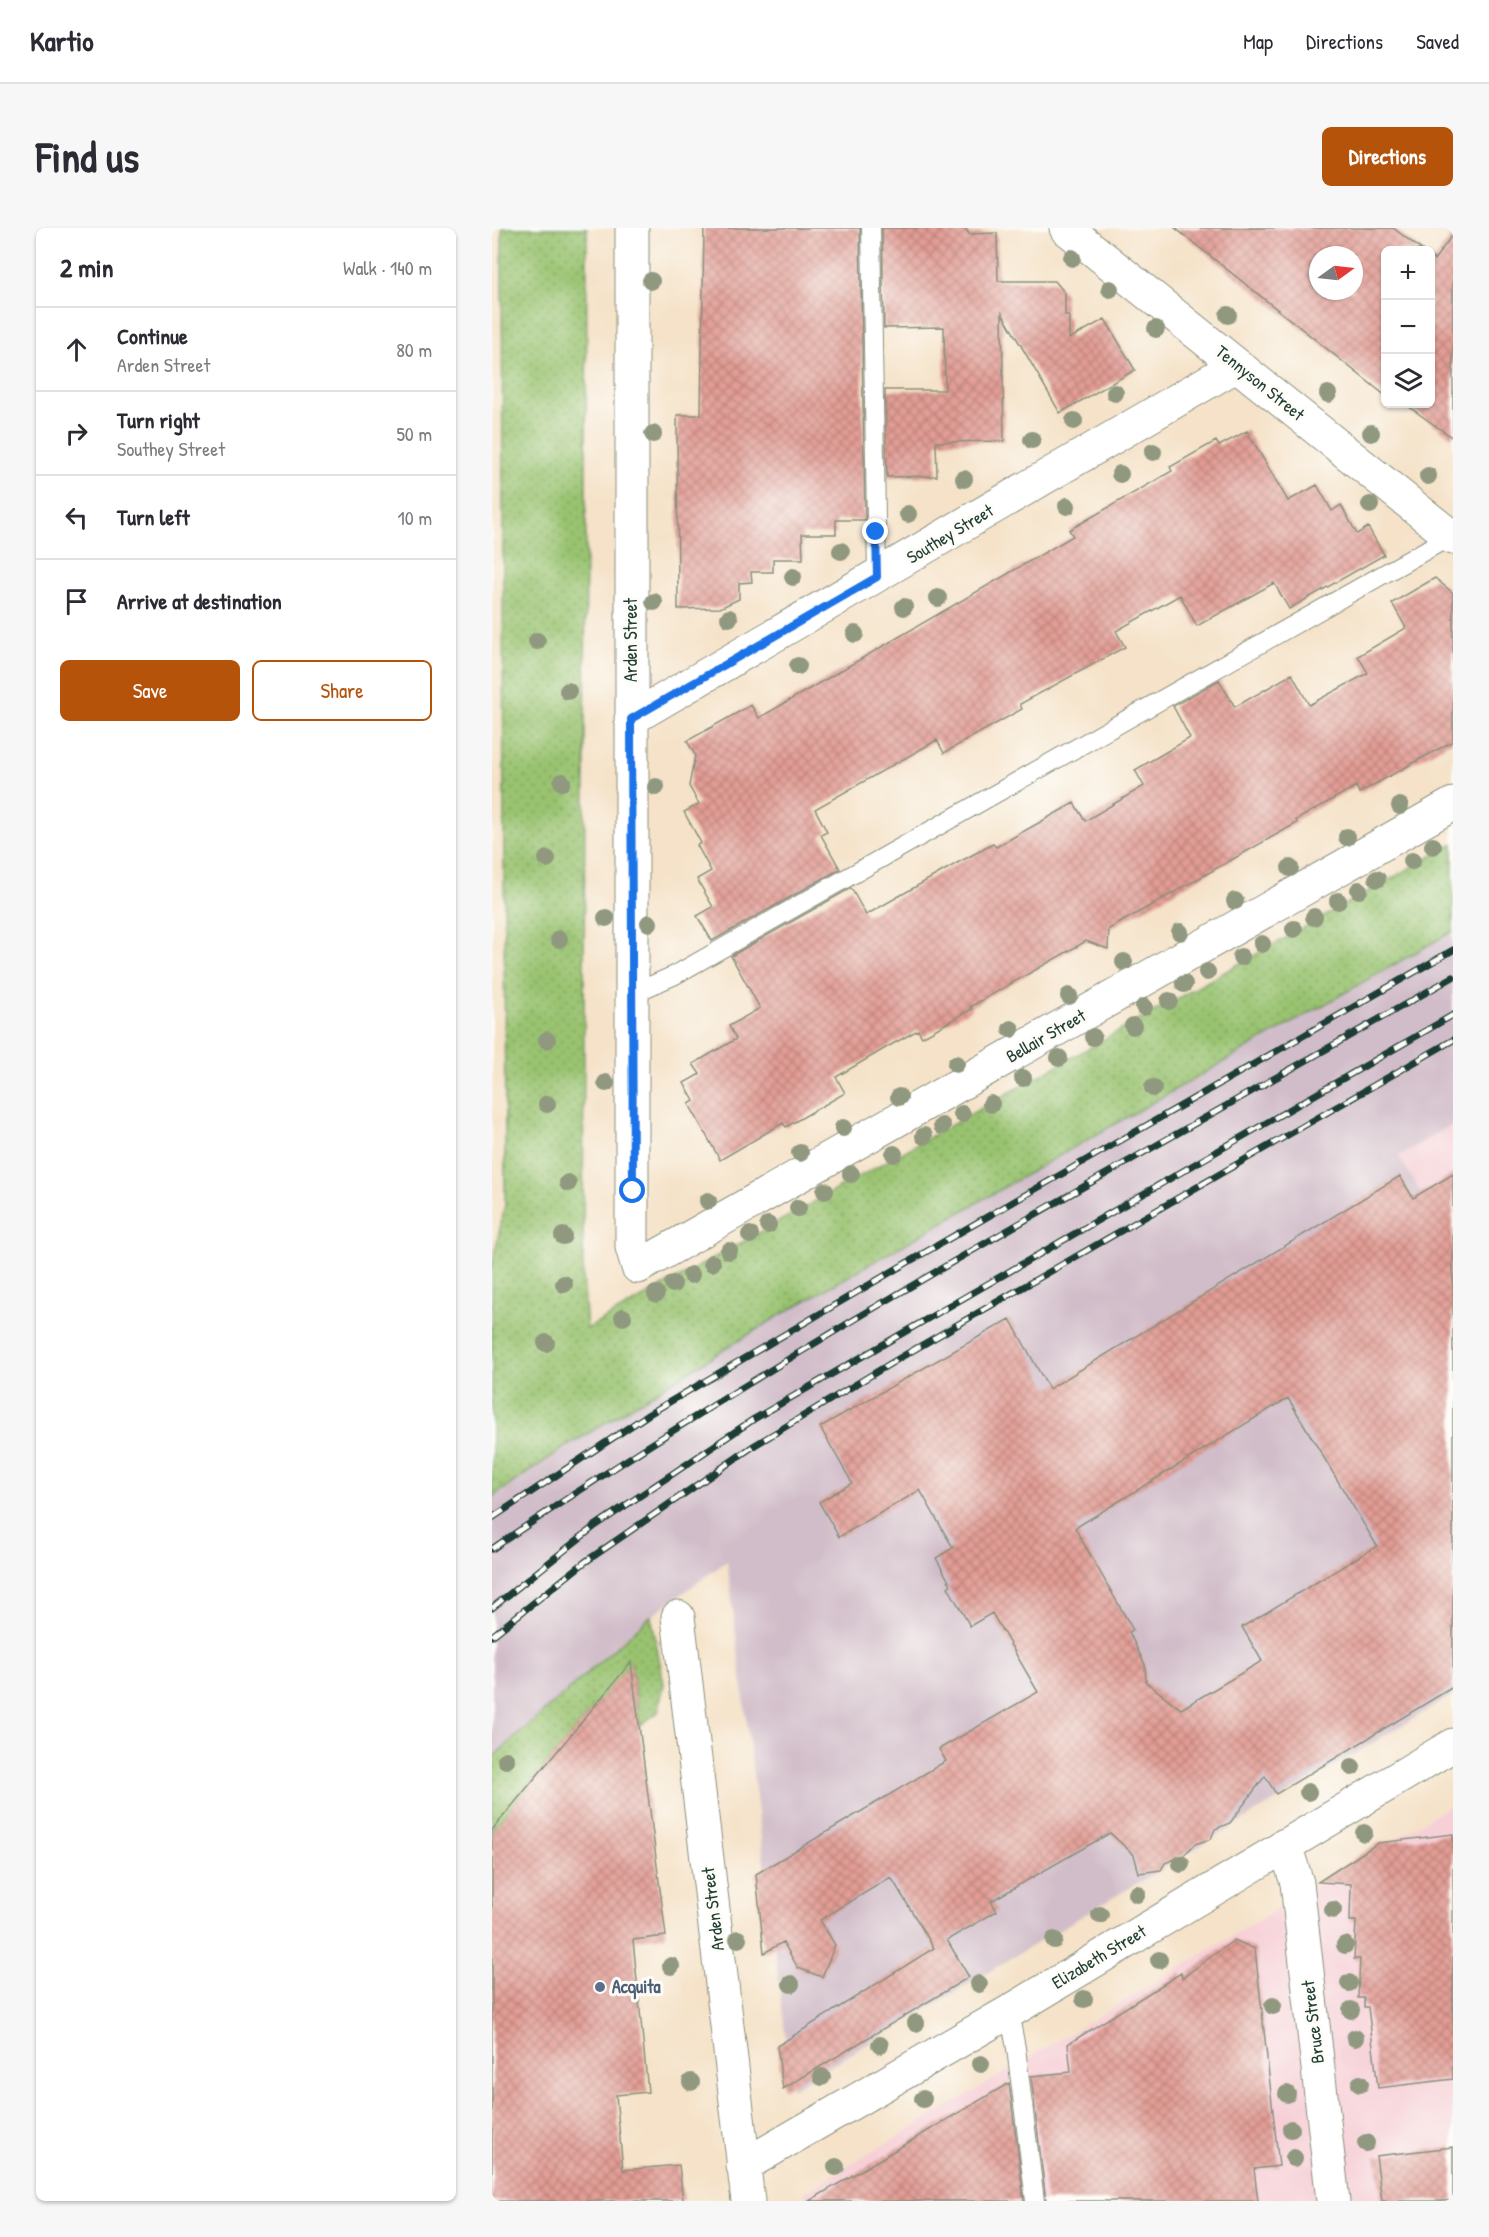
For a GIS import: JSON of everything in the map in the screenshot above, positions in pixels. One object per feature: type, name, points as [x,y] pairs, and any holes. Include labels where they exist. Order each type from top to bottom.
[{"type":"street","name":"Arden Street","points":[[632,228],[631,719],[634,993],[632,1247],[638,1267]]},
{"type":"street","name":"Tennyson Street","points":[[1066,228],[1452,537]]},
{"type":"street","name":"Southey Street","points":[[631,719],[1237,365]]},
{"type":"street","name":"Bellair Street","points":[[638,1267],[1453,804]]},
{"type":"street","name":"Arden Street","points":[[678,1617],[748,2201]]},
{"type":"street","name":"Elizabeth Street","points":[[743,2166],[1009,2012],[1453,1745]]},
{"type":"street","name":"Bruce Street","points":[[1285,1845],[1297,1883],[1333,2201]]},
{"type":"lane","points":[[871,228],[877,577]]},
{"type":"lane","points":[[634,993],[685,970],[1452,537]]},
{"type":"lane","points":[[1009,2012],[1016,2048],[1035,2201]]},
{"type":"shaded area","points":[[1453,931],[1453,1124],[1399,1156],[1453,1246],[1453,1695],[792,2089],[727,1561],[640,1624],[492,1758],[492,1497],[564,1448],[777,1317]]},
{"type":"shaded area","points":[[1453,1124],[1453,1246],[1399,1156]]},
{"type":"shaded area","points":[[1453,1804],[1453,2201],[806,2201],[805,2192]]},
{"type":"green space","points":[[502,228],[587,228],[583,1276],[587,1329],[1453,844],[1453,931],[777,1317],[564,1448],[492,1497],[492,1265],[505,1205]]},
{"type":"green space","points":[[651,1616],[664,1684],[658,1712],[640,1725],[631,1663],[492,1830],[492,1758]]},
{"type":"building","points":[[704,228],[860,228],[865,520],[836,520],[836,534],[802,534],[803,559],[773,559],[773,572],[751,572],[752,582],[739,583],[739,599],[720,608],[678,609],[677,415],[701,415]]},
{"type":"building","points":[[882,228],[965,228],[969,234],[997,233],[998,281],[1055,281],[1065,293],[1065,316],[1069,316],[1069,339],[1105,319],[1135,370],[1060,413],[1002,313],[1004,441],[936,442],[937,476],[887,477],[885,390],[945,390],[944,327],[884,328]]},
{"type":"building","points":[[1175,228],[1393,228],[1417,246],[1381,246],[1381,392]]},
{"type":"building","points":[[1453,234],[1453,438],[1411,408],[1435,408],[1435,259]]},
{"type":"building","points":[[1247,431],[1288,501],[1317,485],[1332,511],[1341,505],[1357,534],[1368,527],[1384,555],[1289,609],[1274,583],[1197,626],[1180,595],[1116,631],[1125,647],[1020,704],[1022,709],[944,753],[937,740],[815,809],[827,832],[821,835],[840,869],[712,941],[697,916],[713,907],[697,879],[711,871],[697,845],[701,843],[684,812],[699,804],[689,786],[695,755],[687,741],[751,705],[759,718],[1073,536],[1069,530],[1172,471],[1170,467],[1216,441],[1219,446]]},
{"type":"building","points":[[1435,578],[1453,593],[1453,741],[1359,793],[1356,786],[1296,820],[1297,823],[1109,929],[1108,949],[1086,941],[922,1037],[918,1030],[889,1046],[836,1077],[845,1093],[786,1127],[783,1123],[720,1160],[689,1104],[694,1101],[684,1083],[700,1074],[693,1064],[736,1039],[729,1026],[760,1008],[731,956],[851,888],[866,915],[959,862],[993,844],[996,847],[1074,803],[1085,821],[1144,786],[1135,770],[1190,738],[1173,706],[1219,680],[1235,707],[1292,674],[1309,705],[1368,673],[1358,656],[1406,628],[1392,603]]},
{"type":"building","points":[[1453,1174],[1453,1687],[1276,1794],[1265,1776],[1230,1823],[1215,1829],[1211,1839],[1195,1844],[1184,1855],[1165,1863],[1161,1870],[1139,1873],[1134,1855],[1110,1833],[991,1901],[997,1911],[947,1940],[969,1977],[783,2089],[777,2046],[934,1948],[891,1877],[820,1920],[835,1945],[822,1977],[798,1968],[783,1942],[764,1953],[756,1874],[946,1761],[939,1749],[1038,1692],[992,1613],[970,1626],[948,1587],[951,1585],[936,1558],[953,1548],[920,1490],[839,1537],[819,1502],[852,1483],[820,1427],[1010,1319],[1049,1389],[1400,1176],[1413,1198]],"holes":[[[1288,1398],[1377,1546],[1242,1627],[1262,1661],[1181,1709],[1146,1682],[1145,1665],[1129,1632],[1133,1630],[1075,1528]]]},
{"type":"building","points":[[631,1662],[666,1936],[633,1940],[648,2092],[616,2095],[623,2170],[679,2165],[683,2201],[492,2201],[492,1830]]},
{"type":"building","points":[[1453,1834],[1453,2079],[1378,2088],[1368,2007],[1364,2007],[1364,1998],[1358,1998],[1360,1959],[1354,1959],[1356,1921],[1350,1921],[1351,1884],[1318,1882],[1378,1843]]},
{"type":"building","points":[[1234,1940],[1255,1949],[1279,2166],[1254,2169],[1258,2201],[1046,2201],[1031,2076],[1071,2072],[1068,2044],[1181,1973],[1182,1978]]},
{"type":"building","points":[[1009,2083],[1024,2201],[809,2201]]},
{"type":"building","points":[[1453,2147],[1453,2201],[1382,2201],[1376,2156]]},
{"type":"railway","points":[[492,1518],[649,1414],[903,1265],[1453,950]]},
{"type":"railway","points":[[492,1549],[608,1472],[846,1325],[1088,1184],[1453,977]]},
{"type":"railway","points":[[492,1608],[595,1526],[754,1419],[1453,1015]]},
{"type":"railway","points":[[492,1636],[585,1562],[755,1445],[903,1356],[1453,1040]]},
{"type":"place","name":"Acquita","points":[[600,1987]]},
{"type":"route","points":[[633,1191],[634,993],[631,719],[877,577],[876,532]]}]
